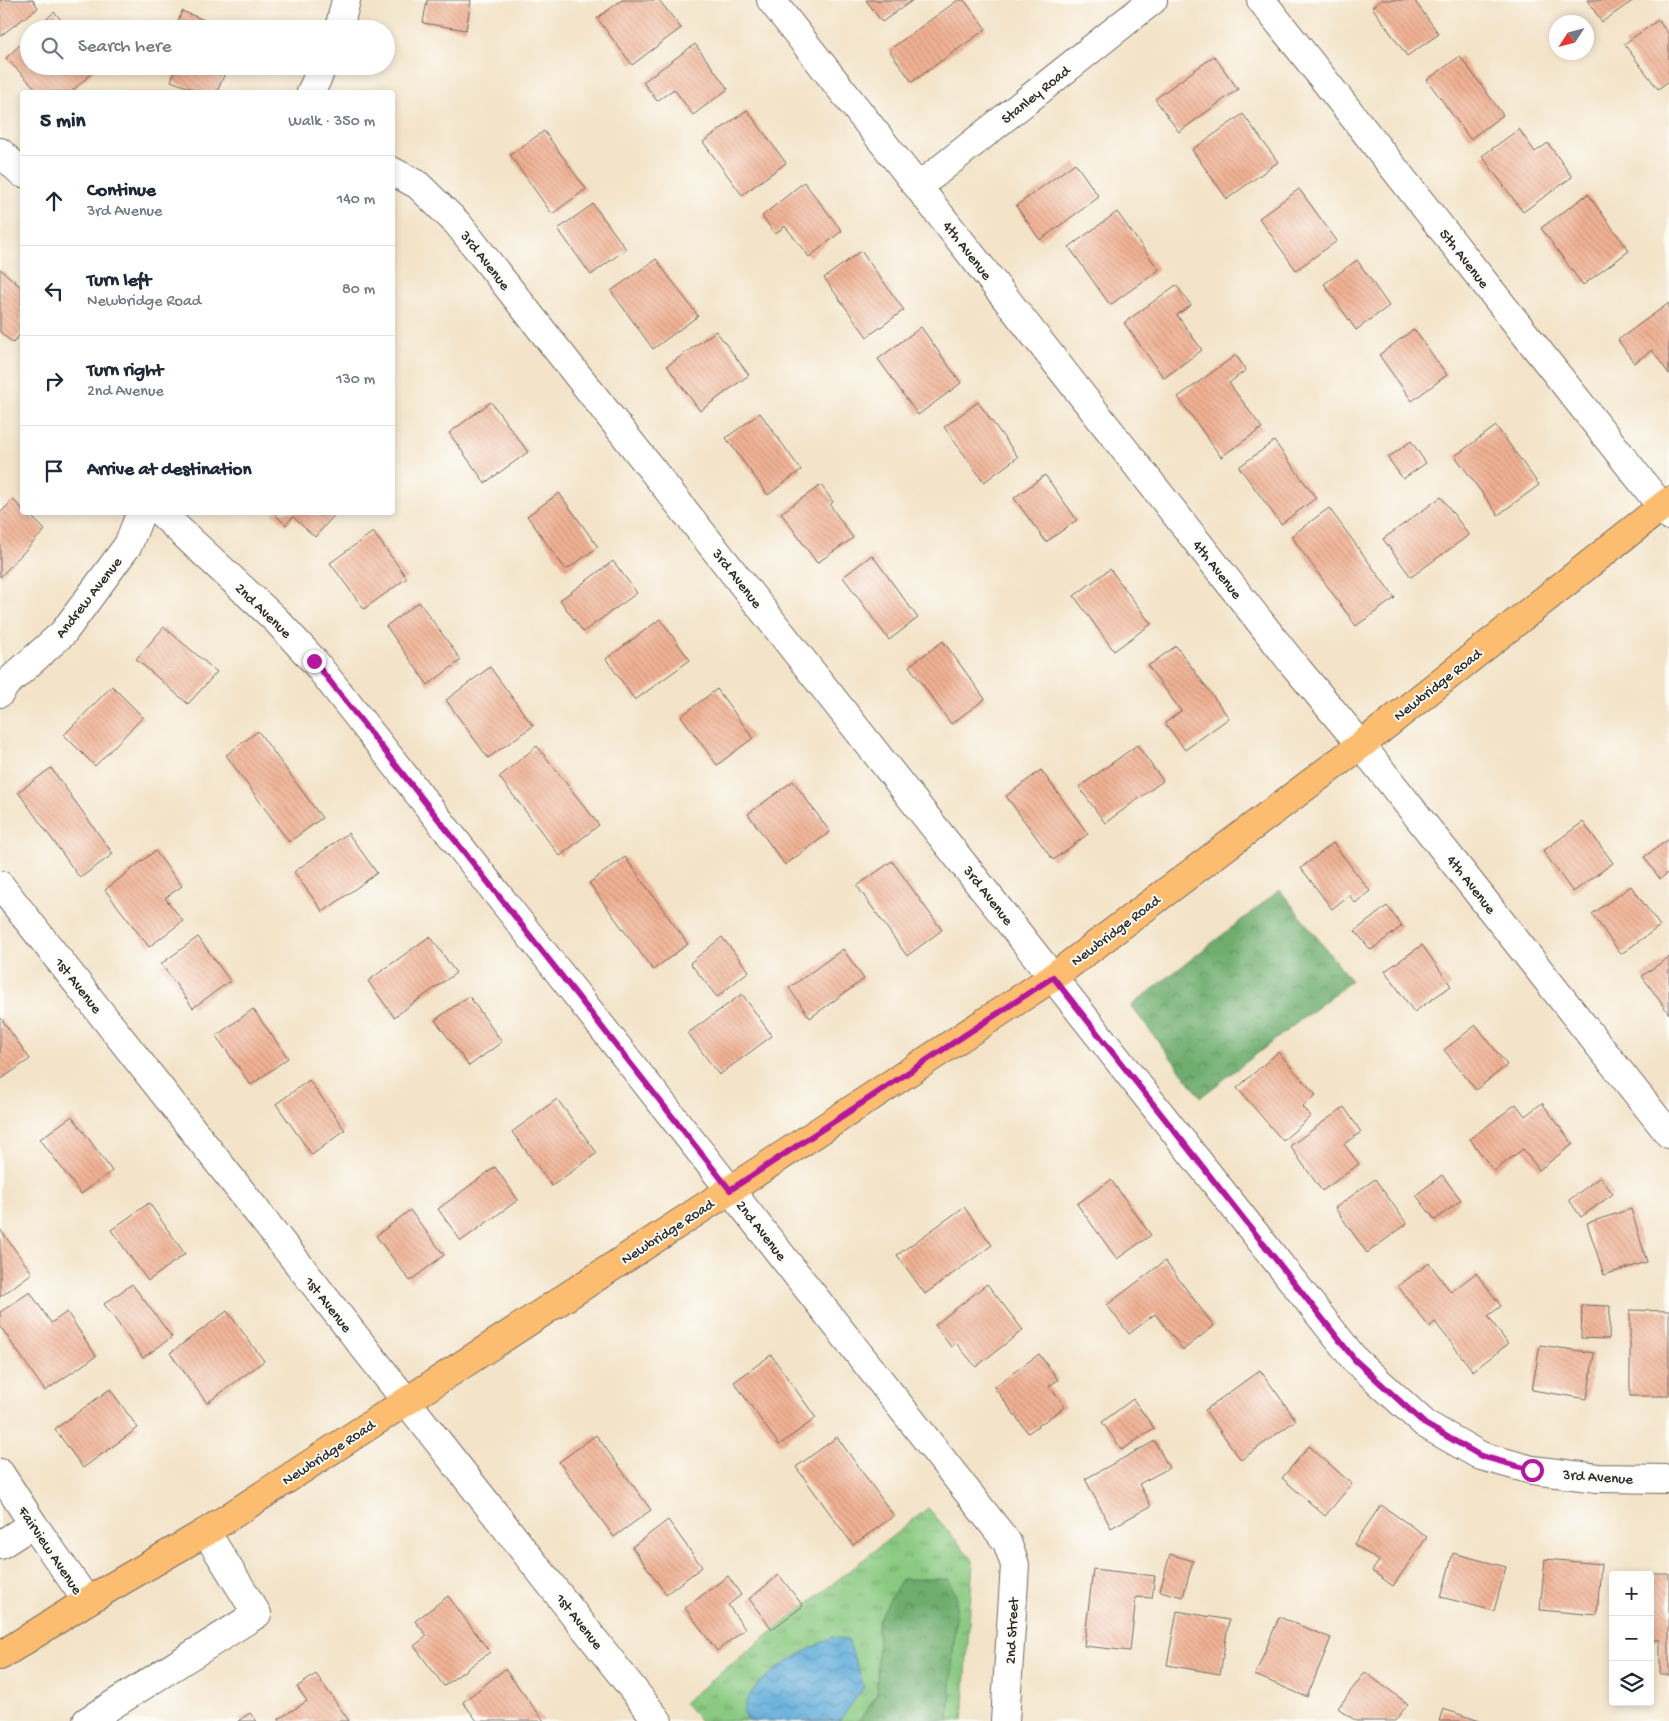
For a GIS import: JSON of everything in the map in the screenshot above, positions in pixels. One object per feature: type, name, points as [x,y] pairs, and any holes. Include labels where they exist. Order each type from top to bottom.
[{"type":"main road","name":"Newbridge Road","points":[[0,1656],[87,1601],[206,1532],[1053,977],[1361,744],[1667,508]]},
{"type":"street","points":[[341,20],[346,0]]},
{"type":"street","name":"4th Avenue","points":[[771,0],[1294,665],[1361,744],[1669,1134]]},
{"type":"street","name":"Stanley Road","points":[[918,187],[1153,0]]},
{"type":"street","name":"5th Avenue","points":[[1261,0],[1667,508]]},
{"type":"street","points":[[312,90],[319,75]]},
{"type":"street","points":[[0,152],[20,171]]},
{"type":"street","name":"3rd Avenue","points":[[395,173],[418,185],[458,224],[1355,1360],[1425,1424],[1481,1456],[1532,1470],[1598,1478],[1669,1479]]},
{"type":"street","name":"Andrew Avenue","points":[[2,685],[63,633],[128,545],[139,515]]},
{"type":"street","name":"2nd Avenue","points":[[163,515],[276,620],[314,661],[1008,1542]]},
{"type":"street","name":"1st Avenue","points":[[0,885],[658,1721]]},
{"type":"street","name":"Fairview Avenue","points":[[0,1473],[87,1601]]},
{"type":"street","points":[[0,1545],[33,1524]]},
{"type":"street","points":[[87,1721],[256,1614],[206,1532]]},
{"type":"street","name":"2nd Street","points":[[1005,1721],[1015,1565],[1008,1542]]},
{"type":"green space","points":[[1280,890],[1351,981],[1201,1097],[1131,1006]]},
{"type":"green space","points":[[928,1508],[973,1560],[963,1721],[700,1721],[684,1702]]},
{"type":"green space","points":[[902,1579],[949,1579],[957,1598],[949,1721],[859,1721],[877,1694],[878,1620]]},
{"type":"water","points":[[833,1637],[848,1640],[864,1687],[839,1721],[747,1721],[744,1710],[747,1699],[766,1677],[794,1657]]},
{"type":"building","points":[[0,0],[33,0],[38,8],[0,36]]},
{"type":"building","points":[[427,0],[471,0],[466,30],[423,23]]},
{"type":"building","points":[[622,0],[659,0],[681,28],[632,65],[597,18]]},
{"type":"building","points":[[866,0],[913,0],[882,22]]},
{"type":"building","points":[[958,0],[964,0],[986,29],[912,82],[889,50]]},
{"type":"building","points":[[1382,0],[1414,0],[1439,34],[1407,56],[1372,7]]},
{"type":"building","points":[[1587,0],[1634,0],[1602,22]]},
{"type":"building","points":[[182,11],[204,20],[178,20]]},
{"type":"building","points":[[54,12],[62,20],[46,20]]},
{"type":"building","points":[[1658,20],[1669,35],[1669,81],[1658,89],[1624,44]]},
{"type":"building","points":[[695,44],[728,89],[693,115],[674,89],[657,101],[643,82]]},
{"type":"building","points":[[20,45],[20,72],[6,58]]},
{"type":"building","points":[[1214,56],[1238,89],[1179,132],[1155,99]]},
{"type":"building","points":[[1460,56],[1503,115],[1470,139],[1427,80]]},
{"type":"building","points":[[22,75],[90,75],[73,90],[37,90]]},
{"type":"building","points":[[173,75],[224,75],[218,90],[195,90],[171,81]]},
{"type":"building","points":[[747,110],[786,163],[742,195],[703,142]]},
{"type":"building","points":[[1243,114],[1278,162],[1227,199],[1192,150]]},
{"type":"building","points":[[1519,129],[1535,152],[1548,143],[1572,177],[1523,212],[1482,156]]},
{"type":"building","points":[[544,131],[586,189],[552,214],[510,155]]},
{"type":"building","points":[[1075,163],[1099,197],[1040,240],[1016,206]]},
{"type":"building","points":[[804,182],[842,231],[809,257],[785,226],[775,234],[762,216]]},
{"type":"building","points":[[1299,189],[1337,241],[1296,270],[1259,218]]},
{"type":"building","points":[[1588,194],[1629,251],[1583,285],[1541,228]]},
{"type":"building","points":[[593,204],[626,249],[591,275],[558,229]]},
{"type":"building","points":[[1117,212],[1159,270],[1110,305],[1069,247]]},
{"type":"building","points":[[861,251],[904,310],[867,337],[824,278]]},
{"type":"building","points":[[656,259],[698,316],[653,349],[611,291]]},
{"type":"building","points":[[1357,260],[1389,306],[1356,330],[1324,284]]},
{"type":"building","points":[[0,269],[20,286],[20,334],[13,343],[0,332]]},
{"type":"building","points":[[1176,285],[1191,305],[1177,315],[1202,350],[1164,378],[1124,323]]},
{"type":"building","points":[[1669,303],[1669,374],[1652,350],[1634,363],[1618,340]]},
{"type":"building","points":[[921,327],[961,383],[918,415],[878,359]]},
{"type":"building","points":[[1414,329],[1447,375],[1412,401],[1379,355]]},
{"type":"building","points":[[716,331],[749,375],[700,411],[667,366]]},
{"type":"building","points":[[1236,355],[1246,370],[1229,383],[1262,428],[1221,457],[1178,397]]},
{"type":"building","points":[[491,402],[528,452],[485,483],[449,433]]},
{"type":"building","points":[[978,402],[1018,457],[984,482],[944,427]]},
{"type":"building","points":[[760,413],[801,470],[768,495],[726,438]]},
{"type":"building","points":[[1496,426],[1539,485],[1498,515],[1455,456]]},
{"type":"building","points":[[1274,441],[1316,498],[1281,524],[1239,467]]},
{"type":"building","points":[[1411,441],[1426,463],[1403,479],[1388,458]]},
{"type":"building","points":[[1045,475],[1077,520],[1046,542],[1014,498]]},
{"type":"building","points":[[821,485],[833,502],[830,505],[853,538],[817,563],[781,513]]},
{"type":"building","points":[[559,493],[598,547],[566,570],[527,516]]},
{"type":"building","points":[[1441,497],[1469,535],[1411,577],[1383,539]]},
{"type":"building","points":[[13,500],[20,506],[20,515],[30,515],[45,530],[0,577],[0,513]]},
{"type":"building","points":[[1329,508],[1395,598],[1356,626],[1291,536]]},
{"type":"building","points":[[275,515],[334,515],[315,537],[293,517],[286,525]]},
{"type":"building","points":[[373,532],[407,578],[364,609],[330,563]]},
{"type":"building","points":[[872,555],[918,618],[889,640],[843,577]]},
{"type":"building","points":[[613,561],[637,593],[583,632],[560,600]]},
{"type":"building","points":[[1110,569],[1151,624],[1114,651],[1074,596]]},
{"type":"building","points":[[419,602],[461,660],[428,685],[386,626]]},
{"type":"building","points":[[660,619],[690,660],[635,700],[606,659]]},
{"type":"building","points":[[164,627],[217,672],[188,704],[136,659]]},
{"type":"building","points":[[943,641],[985,699],[951,724],[909,666]]},
{"type":"building","points":[[1176,646],[1229,718],[1185,750],[1165,723],[1181,711],[1148,666]]},
{"type":"building","points":[[490,667],[533,726],[488,758],[446,700]]},
{"type":"building","points":[[112,686],[143,717],[95,766],[64,735]]},
{"type":"building","points":[[717,689],[753,738],[717,765],[681,716]]},
{"type":"building","points":[[258,731],[322,818],[289,842],[226,755]]},
{"type":"building","points":[[1137,745],[1163,781],[1105,823],[1079,787]]},
{"type":"building","points":[[537,746],[599,825],[560,856],[499,777]]},
{"type":"building","points":[[51,768],[113,854],[80,878],[18,792]]},
{"type":"building","points":[[1041,770],[1088,834],[1053,860],[1006,796]]},
{"type":"building","points":[[793,781],[830,832],[785,865],[748,814]]},
{"type":"building","points":[[1583,822],[1613,863],[1573,892],[1543,851]]},
{"type":"building","points":[[348,833],[377,873],[323,912],[294,872]]},
{"type":"building","points":[[1669,839],[1669,872],[1660,879],[1644,857]]},
{"type":"building","points":[[1333,843],[1370,891],[1355,903],[1349,895],[1332,909],[1301,868]]},
{"type":"building","points":[[155,851],[182,886],[165,898],[183,921],[149,947],[105,890]]},
{"type":"building","points":[[625,857],[688,944],[653,970],[589,883]]},
{"type":"building","points":[[892,861],[942,930],[907,956],[857,886]]},
{"type":"building","points":[[1631,886],[1660,926],[1621,954],[1592,914]]},
{"type":"building","points":[[1387,906],[1402,926],[1371,950],[1355,931]]},
{"type":"building","points":[[430,936],[456,973],[394,1017],[368,981]]},
{"type":"building","points":[[198,937],[230,981],[193,1008],[161,964]]},
{"type":"building","points":[[722,937],[749,971],[717,997],[690,963]]},
{"type":"building","points":[[1422,945],[1451,986],[1414,1012],[1385,971]]},
{"type":"building","points":[[843,949],[864,979],[810,1018],[789,988]]},
{"type":"building","points":[[1669,957],[1669,1014],[1642,976]]},
{"type":"building","points":[[742,994],[772,1036],[719,1075],[688,1033]]},
{"type":"building","points":[[469,996],[502,1042],[469,1066],[435,1020]]},
{"type":"building","points":[[253,1009],[288,1058],[251,1085],[216,1036]]},
{"type":"building","points":[[0,1017],[30,1059],[0,1080]]},
{"type":"building","points":[[1476,1025],[1507,1065],[1476,1090],[1444,1050]]},
{"type":"building","points":[[1278,1052],[1316,1095],[1302,1107],[1311,1116],[1283,1141],[1237,1088]]},
{"type":"building","points":[[309,1080],[345,1130],[312,1155],[276,1104]]},
{"type":"building","points":[[557,1099],[597,1153],[552,1186],[512,1132]]},
{"type":"building","points":[[1542,1103],[1573,1144],[1539,1170],[1523,1149],[1494,1171],[1470,1139],[1516,1104],[1525,1116]]},
{"type":"building","points":[[1344,1107],[1361,1132],[1344,1144],[1359,1164],[1322,1191],[1290,1146]]},
{"type":"building","points":[[72,1116],[112,1171],[81,1194],[40,1139]]},
{"type":"building","points":[[495,1167],[518,1200],[461,1241],[438,1209]]},
{"type":"building","points":[[1442,1175],[1461,1200],[1435,1220],[1416,1195]]},
{"type":"building","points":[[1600,1177],[1613,1194],[1581,1217],[1569,1200]]},
{"type":"building","points":[[1375,1179],[1407,1224],[1367,1253],[1335,1208]]},
{"type":"building","points":[[1111,1180],[1151,1235],[1117,1259],[1077,1204]]},
{"type":"building","points":[[149,1203],[185,1254],[148,1281],[111,1230]]},
{"type":"building","points":[[964,1207],[992,1245],[925,1294],[897,1255]]},
{"type":"building","points":[[1631,1209],[1647,1262],[1604,1275],[1587,1223]]},
{"type":"building","points":[[410,1210],[444,1255],[410,1281],[376,1236]]},
{"type":"building","points":[[0,1229],[32,1273],[0,1297]]},
{"type":"building","points":[[1165,1261],[1214,1326],[1183,1350],[1155,1314],[1129,1334],[1107,1305]]},
{"type":"building","points":[[1429,1263],[1451,1292],[1476,1273],[1501,1306],[1488,1316],[1508,1344],[1473,1371],[1435,1322],[1429,1327],[1398,1286]]},
{"type":"building","points":[[132,1284],[172,1337],[143,1358],[104,1304]]},
{"type":"building","points":[[987,1284],[1023,1330],[976,1367],[956,1343],[951,1347],[935,1325]]},
{"type":"building","points":[[30,1292],[51,1323],[67,1312],[96,1356],[45,1391],[0,1326],[0,1312]]},
{"type":"building","points":[[1582,1305],[1610,1306],[1609,1339],[1581,1338]]},
{"type":"building","points":[[1630,1310],[1669,1311],[1669,1396],[1630,1396]]},
{"type":"building","points":[[227,1311],[264,1361],[207,1403],[170,1353]]},
{"type":"building","points":[[1540,1345],[1594,1353],[1587,1399],[1532,1390]]},
{"type":"building","points":[[1039,1354],[1058,1380],[1049,1386],[1065,1407],[1028,1433],[994,1387]]},
{"type":"building","points":[[771,1355],[816,1418],[779,1445],[734,1382]]},
{"type":"building","points":[[1260,1370],[1296,1420],[1241,1460],[1205,1410]]},
{"type":"building","points":[[110,1389],[138,1428],[83,1468],[55,1429]]},
{"type":"building","points":[[1133,1399],[1154,1428],[1122,1450],[1102,1422]]},
{"type":"building","points":[[596,1435],[651,1510],[614,1537],[559,1462]]},
{"type":"building","points":[[837,1437],[894,1516],[853,1545],[796,1467]]},
{"type":"building","points":[[1155,1441],[1169,1468],[1139,1484],[1151,1506],[1111,1528],[1085,1479]]},
{"type":"building","points":[[1309,1446],[1352,1484],[1325,1516],[1282,1478]]},
{"type":"building","points":[[1381,1505],[1427,1537],[1393,1586],[1372,1571],[1379,1561],[1354,1544]]},
{"type":"building","points":[[668,1520],[702,1567],[666,1594],[632,1547]]},
{"type":"building","points":[[1453,1553],[1506,1567],[1494,1611],[1441,1597]]},
{"type":"building","points":[[1170,1554],[1193,1561],[1183,1597],[1160,1591]]},
{"type":"building","points":[[1545,1559],[1601,1564],[1597,1615],[1540,1610]]},
{"type":"building","points":[[1093,1569],[1155,1576],[1152,1598],[1136,1597],[1130,1651],[1084,1646]]},
{"type":"building","points":[[1654,1574],[1669,1574],[1669,1675],[1660,1675],[1660,1640],[1654,1640]]},
{"type":"building","points":[[779,1575],[803,1606],[772,1629],[749,1599]]},
{"type":"building","points":[[728,1576],[741,1595],[728,1605],[745,1629],[717,1651],[685,1608]]},
{"type":"building","points":[[448,1596],[490,1652],[444,1686],[414,1646],[427,1636],[415,1621]]},
{"type":"building","points":[[1177,1611],[1229,1620],[1220,1674],[1167,1665]]},
{"type":"building","points":[[1279,1617],[1331,1638],[1307,1697],[1255,1675]]},
{"type":"building","points":[[505,1669],[544,1721],[477,1721],[463,1702]]},
{"type":"building","points":[[1365,1672],[1408,1704],[1395,1721],[1356,1721],[1338,1708]]},
{"type":"building","points":[[316,1674],[349,1721],[280,1721],[279,1719],[307,1701],[297,1687]]},
{"type":"building","points":[[1443,1709],[1480,1721],[1439,1721]]},
{"type":"building","points":[[250,1713],[256,1721],[238,1721]]},
{"type":"route","points":[[314,661],[730,1190],[1053,977],[1355,1360],[1425,1424],[1481,1456],[1532,1470]]}]
